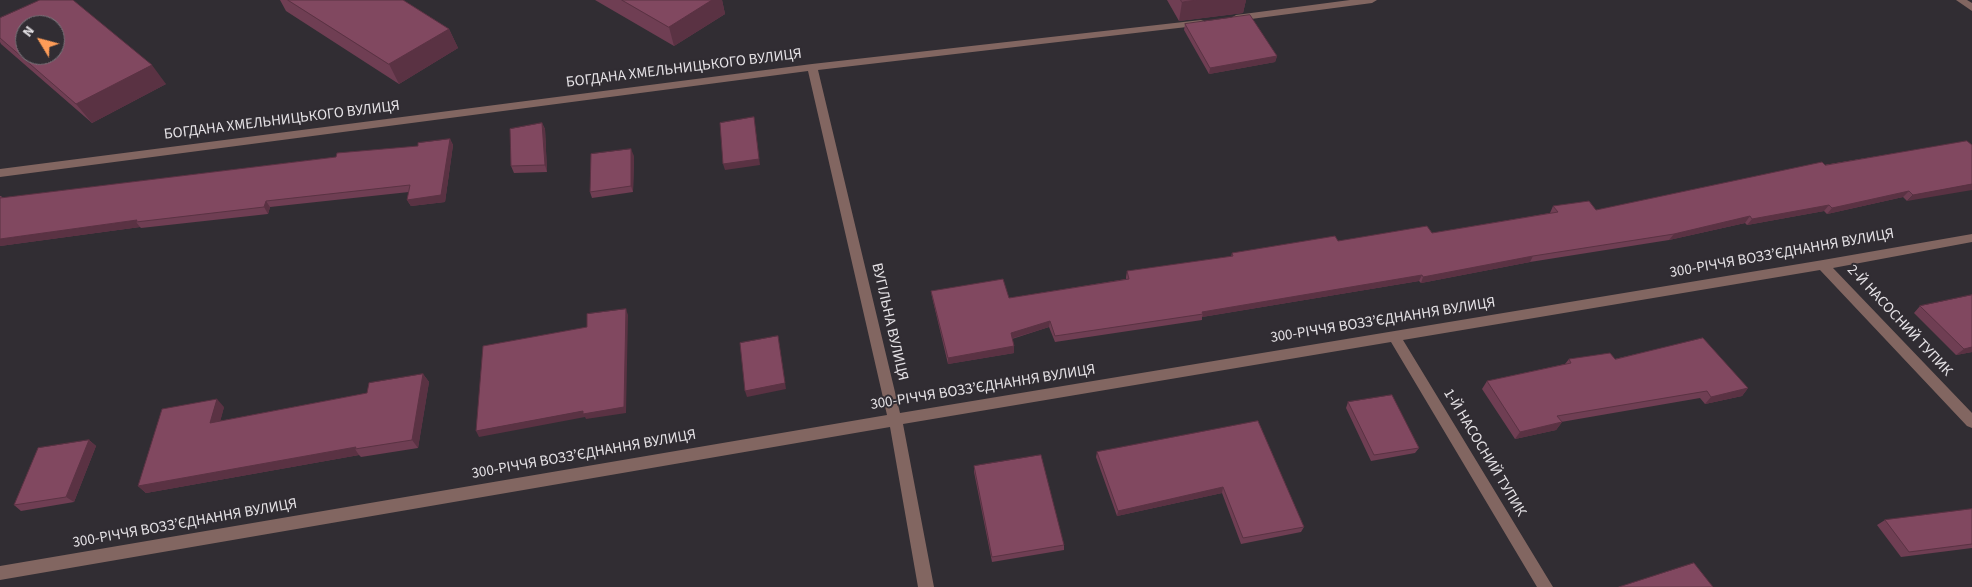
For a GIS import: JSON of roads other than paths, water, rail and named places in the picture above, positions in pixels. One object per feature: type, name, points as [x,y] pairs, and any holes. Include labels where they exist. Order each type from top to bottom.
[{"type":"street","points":[[1230,19],[1372,0]]},
{"type":"street","points":[[1961,0],[1972,8]]},
{"type":"street","name":"БОГДАНА ХМЕЛЬНИЦЬКОГО ВУЛИЦЯ","points":[[0,173],[812,67],[1210,22]]},
{"type":"street","name":"ВУГІЛЬНА ВУЛИЦЯ","points":[[812,67],[895,419],[926,587]]},
{"type":"street","name":"300-РІЧЧЯ ВОЗЗ’ЄДНАННЯ ВУЛИЦЯ","points":[[0,573],[895,419],[1823,265],[1972,238]]},
{"type":"street","name":"2-Й НАСОСНИЙ ТУПИК","points":[[1823,265],[1972,422]]},
{"type":"street","name":"1-Й НАСОСНИЙ ТУПИК","points":[[1394,336],[1546,587]]}]
